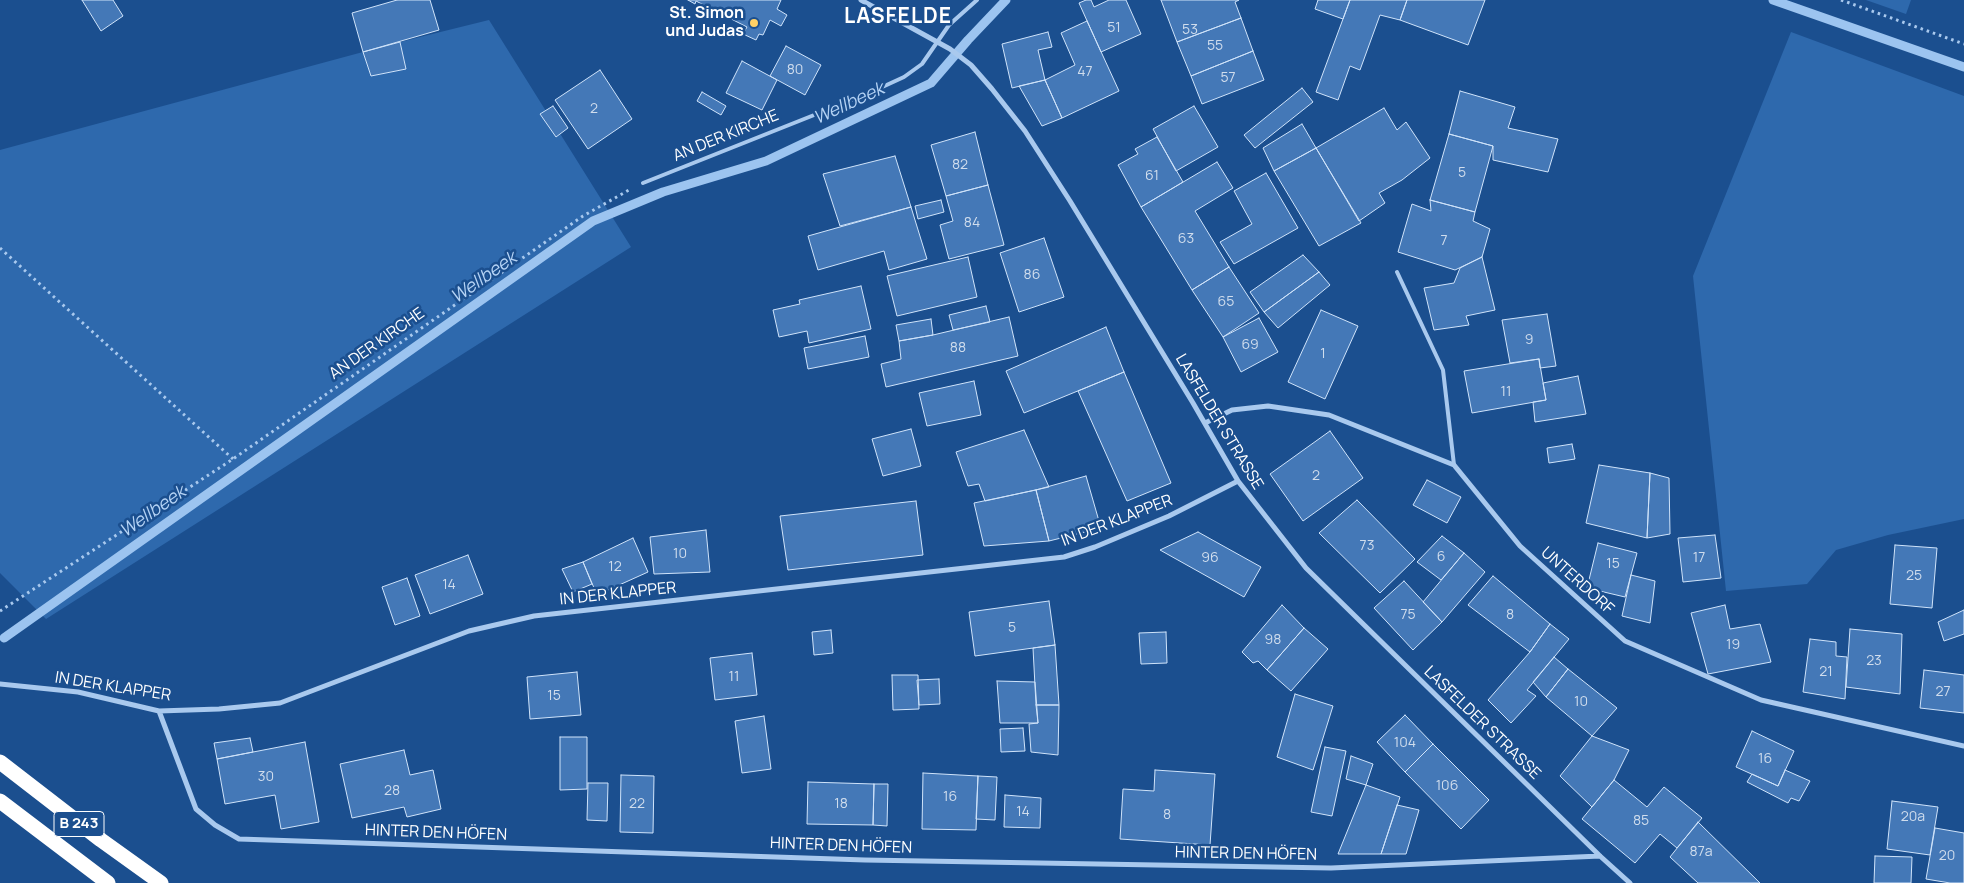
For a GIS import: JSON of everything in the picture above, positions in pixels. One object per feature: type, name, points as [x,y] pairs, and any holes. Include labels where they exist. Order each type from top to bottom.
[{"type":"highway","name":"B 243","points":[[0,762],[101,840],[161,883]]},
{"type":"highway","name":"B 243","points":[[0,801],[108,883]]},
{"type":"street","name":"LASFELDER STRASSE","points":[[861,0],[950,49],[971,65],[1026,131],[1205,423],[1238,482],[1306,568],[1600,856],[1630,883]]},
{"type":"street","name":"UNTERDORF","points":[[1205,423],[1232,410],[1268,406],[1329,415],[1454,464],[1520,546],[1625,641],[1761,700],[1964,746]]},
{"type":"street","name":"IN DER KLAPPER","points":[[0,684],[78,692],[159,711],[219,709],[280,702],[470,631],[534,616],[1064,557],[1094,547],[1169,516],[1238,482]]},
{"type":"street","name":"HINTER DEN HÖFEN","points":[[159,711],[196,809],[214,825],[239,839],[855,860],[1330,868],[1600,856]]},
{"type":"lane","name":"AN DER KIRCHE","points":[[643,183],[904,77],[922,64],[950,25],[977,0]]},
{"type":"lane","points":[[1397,272],[1443,370],[1454,464]]},
{"type":"path","points":[[1841,0],[1964,44]]},
{"type":"path","name":"AN DER KIRCHE","points":[[0,611],[233,459],[583,216],[643,183]]},
{"type":"path","points":[[0,248],[233,459]]},
{"type":"shaded area","points":[[1866,0],[1911,0],[1906,14]]},
{"type":"shaded area","points":[[489,20],[631,247],[46,619],[0,573],[0,150],[400,42]]},
{"type":"shaded area","points":[[1791,32],[1964,96],[1964,519],[1888,535],[1836,550],[1807,584],[1726,591],[1693,276]]},
{"type":"building","points":[[82,0],[113,0],[123,16],[101,31]]},
{"type":"building","points":[[397,0],[430,0],[439,30],[363,52],[352,13]]},
{"type":"building","name":"St. Simon und Judas","points":[[688,0],[781,0],[777,9],[787,15],[781,26],[770,20],[763,35],[759,34],[756,40],[743,34],[747,27],[696,1],[695,4]]},
{"type":"building","points":[[1091,0],[1094,7],[1109,0],[1126,0],[1141,34],[1101,52],[1079,3]]},
{"type":"building","points":[[1161,0],[1239,0],[1235,2],[1241,18],[1177,42]]},
{"type":"building","points":[[1318,0],[1350,0],[1343,19],[1315,9]]},
{"type":"building","points":[[1350,0],[1407,0],[1400,20],[1380,15],[1360,70],[1350,66],[1338,100],[1316,92]]},
{"type":"building","points":[[1407,0],[1485,0],[1468,45],[1400,20]]},
{"type":"building","points":[[1241,18],[1253,51],[1191,76],[1177,42]]},
{"type":"building","points":[[1087,21],[1119,91],[1062,118],[1045,80],[1075,65],[1061,33]]},
{"type":"building","points":[[1048,32],[1052,47],[1038,50],[1045,80],[1012,88],[1002,44]]},
{"type":"building","points":[[400,42],[406,69],[371,76],[363,52]]},
{"type":"building","points":[[786,46],[821,65],[805,95],[770,76]]},
{"type":"building","points":[[1253,51],[1264,80],[1202,104],[1191,76]]},
{"type":"building","points":[[742,61],[777,80],[762,110],[726,93]]},
{"type":"building","points":[[600,70],[632,119],[588,149],[555,100]]},
{"type":"building","points":[[1045,80],[1062,118],[1042,126],[1019,86]]},
{"type":"building","points":[[1302,88],[1313,102],[1255,148],[1244,135]]},
{"type":"building","points":[[1460,91],[1515,107],[1508,128],[1558,139],[1548,172],[1493,160],[1493,146],[1449,134]]},
{"type":"building","points":[[702,92],[726,106],[721,115],[697,101]]},
{"type":"building","points":[[553,106],[568,128],[556,137],[540,114]]},
{"type":"building","points":[[1194,106],[1218,147],[1176,171],[1153,129]]},
{"type":"building","points":[[1384,108],[1397,130],[1406,122],[1430,158],[1402,180],[1379,193],[1385,203],[1359,221],[1316,148]]},
{"type":"building","points":[[1302,124],[1316,148],[1274,171],[1263,148]]},
{"type":"building","points":[[975,132],[988,185],[946,196],[931,145]]},
{"type":"building","points":[[1449,134],[1493,146],[1475,212],[1430,200]]},
{"type":"building","points":[[1157,137],[1183,182],[1141,207],[1118,165],[1138,154],[1135,149]]},
{"type":"building","points":[[1316,148],[1361,223],[1319,246],[1274,171]]},
{"type":"building","points":[[895,156],[911,207],[840,226],[823,174]]},
{"type":"building","points":[[1217,162],[1233,188],[1195,211],[1229,267],[1192,290],[1141,207]]},
{"type":"building","points":[[1266,173],[1298,228],[1234,264],[1220,242],[1252,224],[1234,191]]},
{"type":"building","points":[[988,185],[1004,245],[949,259],[940,225],[953,221],[946,196]]},
{"type":"building","points":[[941,200],[944,212],[918,219],[915,206]]},
{"type":"building","points":[[1430,200],[1475,212],[1473,221],[1490,229],[1482,257],[1455,270],[1398,252],[1412,204],[1431,211]]},
{"type":"building","points":[[911,207],[927,259],[889,270],[884,251],[818,270],[808,236]]},
{"type":"building","points":[[1044,238],[1064,297],[1019,312],[1000,253]]},
{"type":"building","points":[[1303,255],[1319,272],[1264,312],[1250,292]]},
{"type":"building","points":[[968,257],[977,297],[897,316],[887,276]]},
{"type":"building","points":[[1482,257],[1495,310],[1466,316],[1469,325],[1434,330],[1424,288],[1454,283],[1460,268]]},
{"type":"building","points":[[1229,267],[1259,313],[1223,337],[1192,290]]},
{"type":"building","points":[[1319,272],[1330,285],[1278,328],[1264,312]]},
{"type":"building","points":[[861,286],[871,329],[809,343],[807,331],[779,337],[773,310],[800,304],[799,300]]},
{"type":"building","points":[[986,306],[990,322],[953,330],[949,315]]},
{"type":"building","points":[[1321,310],[1358,326],[1325,399],[1288,382]]},
{"type":"building","points":[[1547,314],[1556,366],[1540,368],[1539,359],[1510,363],[1502,320]]},
{"type":"building","points":[[1009,317],[1018,356],[886,387],[881,364],[901,359],[899,341]]},
{"type":"building","points":[[1259,318],[1278,352],[1241,372],[1223,337]]},
{"type":"building","points":[[931,319],[933,335],[899,341],[896,325]]},
{"type":"building","points":[[1106,327],[1124,372],[1024,413],[1006,371]]},
{"type":"building","points":[[865,336],[869,357],[808,369],[804,348]]},
{"type":"building","points":[[1539,359],[1546,400],[1472,413],[1464,371]]},
{"type":"building","points":[[1124,372],[1171,483],[1127,501],[1078,391]]},
{"type":"building","points":[[1578,376],[1586,414],[1535,422],[1533,402],[1546,400],[1543,383]]},
{"type":"building","points":[[974,381],[981,415],[927,426],[919,393]]},
{"type":"building","points":[[911,429],[921,466],[883,476],[872,439]]},
{"type":"building","points":[[1024,430],[1049,487],[985,501],[979,484],[968,486],[956,452]]},
{"type":"building","points":[[1330,431],[1363,478],[1303,521],[1270,474]]},
{"type":"building","points":[[1572,444],[1575,459],[1549,463],[1547,448]]},
{"type":"building","points":[[1599,465],[1650,473],[1647,538],[1586,523]]},
{"type":"building","points":[[1650,473],[1669,478],[1670,534],[1647,538]]},
{"type":"building","points":[[1086,476],[1101,528],[1049,541],[1036,490]]},
{"type":"building","points":[[1427,480],[1461,497],[1447,523],[1413,505]]},
{"type":"building","points":[[1036,490],[1049,541],[984,546],[974,503]]},
{"type":"building","points":[[1357,500],[1415,559],[1380,593],[1319,533]]},
{"type":"building","points":[[916,501],[923,555],[788,570],[780,516]]},
{"type":"building","points":[[706,530],[710,572],[654,574],[650,537]]},
{"type":"building","points":[[1198,532],[1261,567],[1244,597],[1160,550]]},
{"type":"building","points":[[1715,535],[1721,578],[1683,582],[1678,538]]},
{"type":"building","points":[[1442,536],[1464,553],[1441,580],[1417,562]]},
{"type":"building","points":[[633,538],[648,572],[597,595],[583,562]]},
{"type":"building","points":[[1598,543],[1637,553],[1625,597],[1587,588]]},
{"type":"building","points":[[1895,545],[1937,548],[1932,608],[1890,604]]},
{"type":"building","points":[[1464,553],[1485,572],[1442,622],[1423,602]]},
{"type":"building","points":[[468,555],[483,594],[430,614],[415,575]]},
{"type":"building","points":[[583,562],[592,584],[573,592],[562,569]]},
{"type":"building","points":[[1631,575],[1655,581],[1650,623],[1622,616]]},
{"type":"building","points":[[1493,576],[1550,624],[1530,652],[1468,605]]},
{"type":"building","points":[[407,578],[420,616],[395,625],[382,587]]},
{"type":"building","points":[[1404,581],[1442,622],[1413,650],[1374,608]]},
{"type":"building","points":[[1049,601],[1055,645],[975,656],[969,612]]},
{"type":"building","points":[[1282,605],[1304,628],[1267,670],[1258,661],[1253,663],[1242,652]]},
{"type":"building","points":[[1725,605],[1730,629],[1760,624],[1771,662],[1708,674],[1691,613]]},
{"type":"building","points":[[1964,610],[1964,634],[1944,641],[1938,622]]},
{"type":"building","points":[[1550,624],[1569,639],[1527,690],[1536,696],[1511,723],[1488,700],[1530,652]]},
{"type":"building","points":[[1304,628],[1328,649],[1291,691],[1267,670]]},
{"type":"building","points":[[1850,629],[1902,634],[1900,694],[1846,687]]},
{"type":"building","points":[[831,630],[833,653],[814,655],[812,632]]},
{"type":"building","points":[[1166,632],[1167,663],[1141,664],[1139,633]]},
{"type":"building","points":[[1810,639],[1836,642],[1836,656],[1847,657],[1845,699],[1803,692]]},
{"type":"building","points":[[1055,645],[1059,705],[1036,705],[1033,648]]},
{"type":"building","points":[[752,653],[757,695],[715,700],[710,658]]},
{"type":"building","points":[[1554,657],[1568,669],[1546,697],[1533,682]]},
{"type":"building","points":[[1568,669],[1617,708],[1592,736],[1546,697]]},
{"type":"building","points":[[1924,670],[1964,675],[1964,713],[1920,708]]},
{"type":"building","points":[[577,672],[581,715],[530,719],[527,677]]},
{"type":"building","points":[[892,675],[918,675],[919,709],[893,710]]},
{"type":"building","points":[[939,679],[940,704],[919,705],[917,680]]},
{"type":"building","points":[[997,681],[1035,682],[1038,723],[1000,723]]},
{"type":"building","points":[[1295,694],[1333,706],[1313,770],[1277,757]]},
{"type":"building","points":[[1036,705],[1059,705],[1058,755],[1031,752],[1029,724],[1038,723]]},
{"type":"building","points":[[1405,715],[1433,744],[1405,772],[1377,742]]},
{"type":"building","points":[[764,716],[771,769],[742,773],[735,721]]},
{"type":"building","points":[[1023,728],[1025,751],[1001,752],[1000,729]]},
{"type":"building","points":[[1752,731],[1794,751],[1778,786],[1736,767]]},
{"type":"building","points":[[1592,736],[1629,750],[1614,780],[1592,807],[1560,776]]},
{"type":"building","points":[[560,737],[587,737],[587,789],[560,790]]},
{"type":"building","points":[[250,738],[253,752],[217,759],[214,743]]},
{"type":"building","points":[[305,742],[319,822],[281,829],[275,795],[225,804],[217,759]]},
{"type":"building","points":[[1433,744],[1489,800],[1461,829],[1405,772]]},
{"type":"building","points":[[1325,747],[1346,751],[1332,816],[1311,812]]},
{"type":"building","points":[[404,750],[410,775],[433,770],[441,809],[407,817],[404,807],[352,818],[340,764]]},
{"type":"building","points":[[1351,756],[1373,764],[1366,785],[1346,779]]},
{"type":"building","points":[[1155,770],[1215,774],[1210,845],[1120,839],[1123,789],[1154,791]]},
{"type":"building","points":[[1785,770],[1810,781],[1799,801],[1791,798],[1788,803],[1747,782],[1752,774],[1778,786]]},
{"type":"building","points":[[923,773],[978,776],[976,830],[922,829]]},
{"type":"building","points":[[621,775],[654,776],[653,833],[620,832]]},
{"type":"building","points":[[978,776],[997,777],[995,820],[976,819]]},
{"type":"building","points":[[1614,780],[1647,807],[1664,787],[1702,818],[1677,848],[1660,834],[1635,863],[1582,819]]},
{"type":"building","points":[[808,782],[874,784],[873,825],[807,824]]},
{"type":"building","points":[[588,783],[608,783],[607,821],[587,820]]},
{"type":"building","points":[[874,784],[888,784],[887,826],[873,825]]},
{"type":"building","points":[[1366,785],[1400,797],[1381,854],[1338,854]]},
{"type":"building","points":[[1005,795],[1041,798],[1040,828],[1004,827]]},
{"type":"building","points":[[1892,801],[1938,807],[1930,855],[1887,849]]},
{"type":"building","points":[[1397,805],[1419,810],[1406,854],[1381,854]]},
{"type":"building","points":[[1698,822],[1760,883],[1698,883],[1670,857]]},
{"type":"building","points":[[1935,828],[1964,833],[1964,883],[1926,879]]},
{"type":"building","points":[[1875,856],[1912,857],[1911,883],[1874,883]]},
{"type":"waterway","name":"Wellbeek","points":[[4,638],[593,221],[663,192],[766,161],[931,83],[1006,0]]},
{"type":"waterway","name":"Wellbeek","points":[[1773,0],[1964,67]]},
{"type":"place","name":"St. Simon und Judas","points":[[754,23]]},
{"type":"district","name":"LASFELDE","points":[[898,17]]}]
